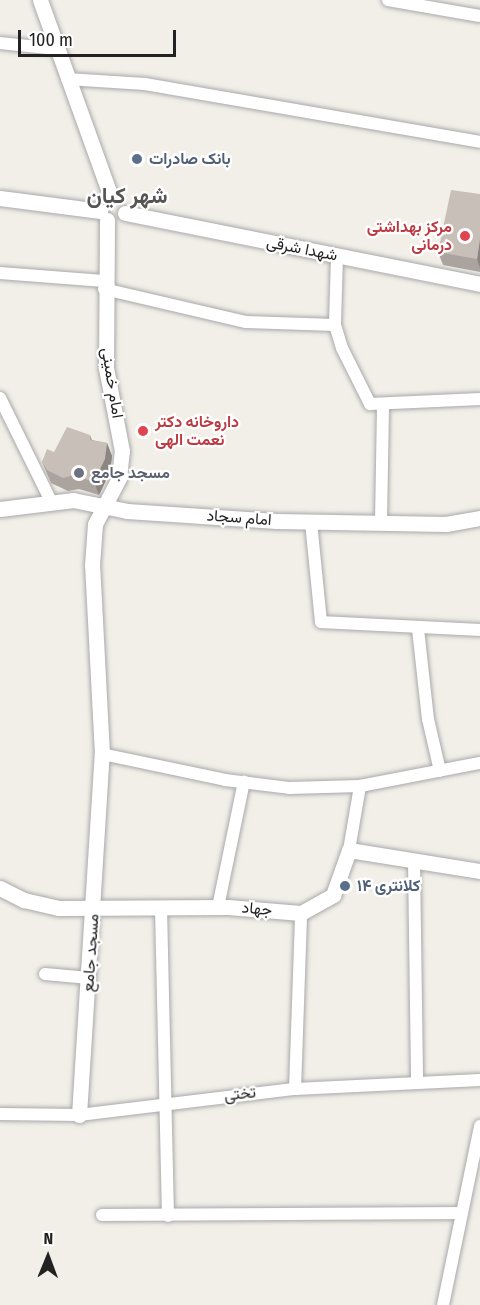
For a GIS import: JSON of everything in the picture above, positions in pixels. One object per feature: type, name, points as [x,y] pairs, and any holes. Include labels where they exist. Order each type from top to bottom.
[{"type":"street","points":[[40,0],[111,197]]},
{"type":"street","points":[[388,0],[480,16]]},
{"type":"street","points":[[0,43],[57,49]]},
{"type":"street","points":[[67,79],[145,84],[480,142]]},
{"type":"street","points":[[0,198],[104,215],[117,221],[125,213],[123,201],[111,197]]},
{"type":"street","points":[[104,215],[102,203],[111,197]]},
{"type":"street","name":"شهدا شرقی","points":[[125,213],[480,284]]},
{"type":"street","name":"امام خمینی","points":[[104,215],[106,368],[122,451],[119,478],[105,507]]},
{"type":"street","points":[[337,256],[335,325],[342,348],[369,404],[480,399]]},
{"type":"street","points":[[0,273],[104,285],[246,322],[335,325]]},
{"type":"street","points":[[0,398],[51,501]]},
{"type":"street","points":[[381,522],[383,404]]},
{"type":"street","name":"امام سجاد","points":[[0,509],[73,500],[105,507],[311,522],[446,524],[480,518]]},
{"type":"street","name":"مسجد جامع","points":[[79,1115],[94,909],[102,754],[92,565],[94,524],[105,507]]},
{"type":"street","points":[[311,522],[321,622],[418,629],[480,630]]},
{"type":"street","points":[[418,629],[428,719],[440,771]]},
{"type":"street","points":[[102,754],[244,782],[290,788],[360,786],[480,763]]},
{"type":"street","points":[[218,907],[244,782]]},
{"type":"street","points":[[295,1089],[301,913],[333,895],[349,850],[360,786]]},
{"type":"street","points":[[349,850],[480,871]]},
{"type":"street","points":[[414,861],[417,1081]]},
{"type":"street","name":"جهاد","points":[[0,888],[24,900],[59,908],[218,907],[301,913]]},
{"type":"street","points":[[161,908],[168,1216]]},
{"type":"street","points":[[45,974],[89,978]]},
{"type":"street","name":"تختی","points":[[0,1114],[79,1115],[165,1102],[295,1089],[417,1081],[480,1080]]},
{"type":"street","points":[[443,1305],[480,1126]]},
{"type":"street","points":[[102,1215],[462,1213]]},
{"type":"building","name":"مرکز بهداشتی درمانی","points":[[451,190],[480,194],[480,239],[477,259],[438,252]]},
{"type":"building","points":[[67,427],[90,435],[90,440],[107,443],[105,459],[94,482],[74,475],[63,478],[47,470],[42,462],[47,449],[54,452]]},
{"type":"place","name":"بانک صادرات","points":[[137,159]]},
{"type":"place","name":"مرکز بهداشتی درمانی","points":[[465,236]]},
{"type":"place","name":"داروخانه دکتر نعمت الهی","points":[[143,431]]},
{"type":"place","name":"مسجد جامع","points":[[79,473]]},
{"type":"place","name":"کلانتری ۱۴","points":[[345,886]]},
{"type":"district","name":"شهر کیان","points":[[127,196]]}]
